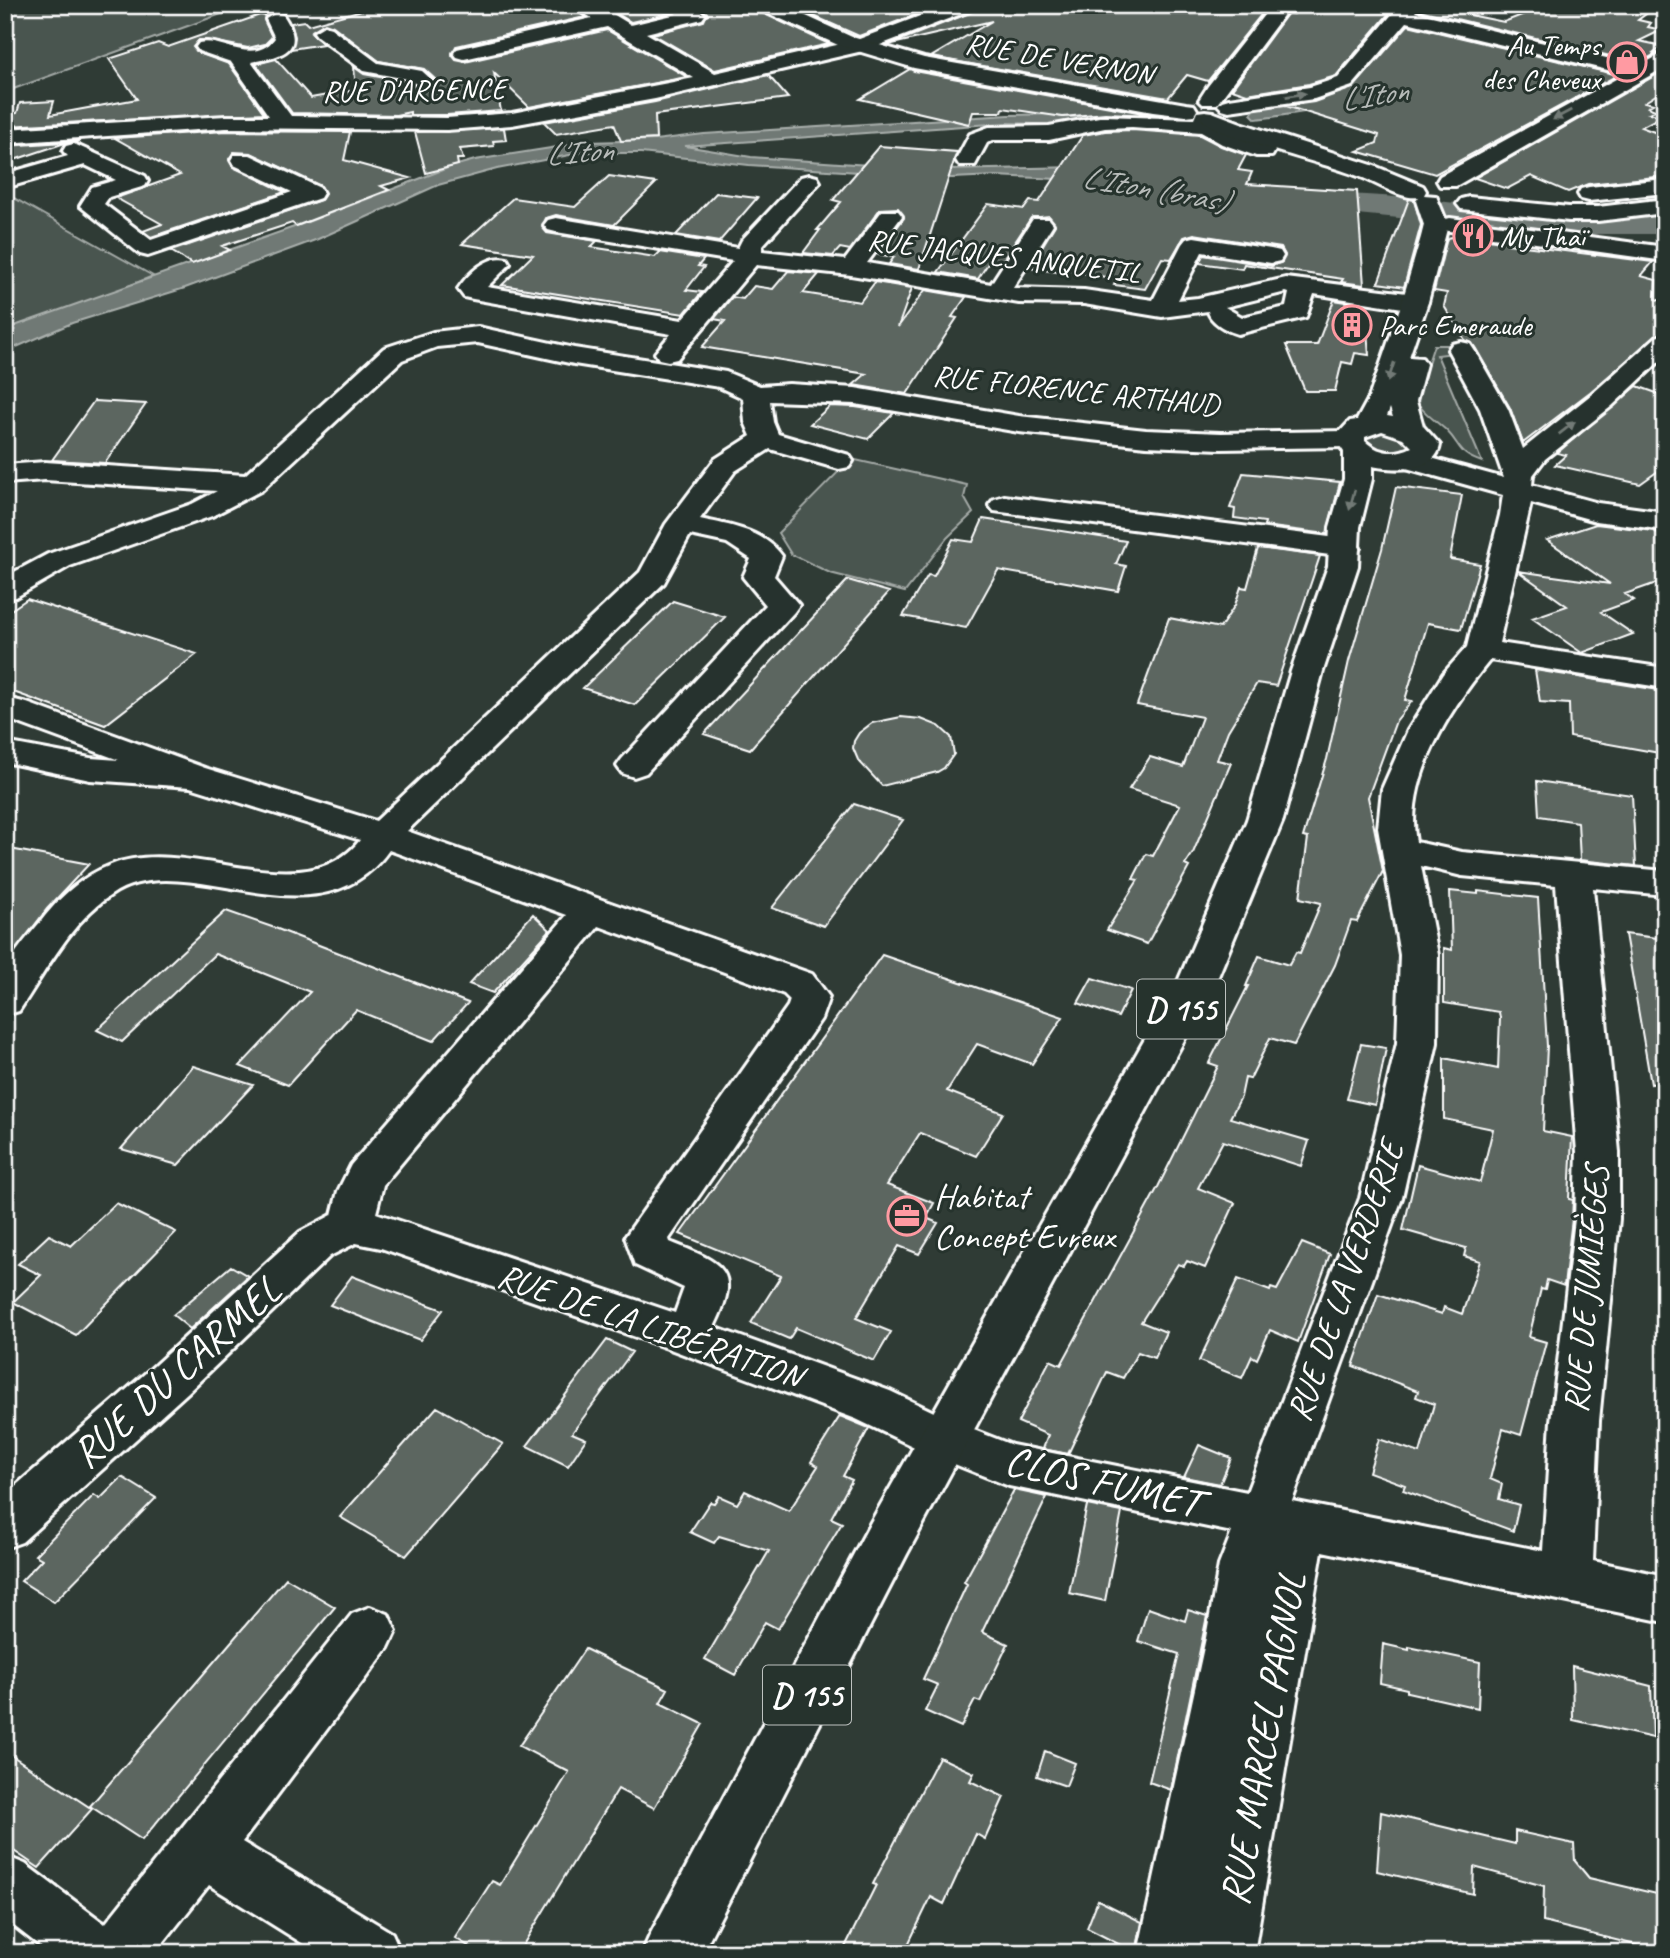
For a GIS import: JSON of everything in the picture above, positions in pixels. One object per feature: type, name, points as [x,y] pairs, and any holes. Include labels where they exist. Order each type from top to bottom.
[{"type":"street","points":[[583,5],[712,80]]},
{"type":"street","points":[[631,31],[695,15],[674,5]]},
{"type":"street","name":"RUE DE VERNON","points":[[766,5],[860,47],[982,76],[1220,116]]},
{"type":"street","name":"RUE D'ARGENCE","points":[[5,136],[226,122],[461,124],[552,113],[860,47],[967,5]]},
{"type":"street","points":[[1264,150],[1230,139],[1220,116],[1215,90],[1282,5]]},
{"type":"street","points":[[967,160],[978,139],[989,134],[1049,133],[1105,122],[1220,116],[1314,93],[1345,82],[1407,10],[1503,39],[1641,72]]},
{"type":"street","points":[[205,47],[238,58],[272,51],[287,40],[286,30],[276,19]]},
{"type":"street","points":[[324,32],[376,69],[421,78],[448,78],[610,20]]},
{"type":"street","points":[[238,58],[284,122]]},
{"type":"street","points":[[1411,449],[1402,401],[1446,203],[1665,58]]},
{"type":"street","points":[[448,78],[461,124]]},
{"type":"street","points":[[1220,116],[1446,203],[1665,254]]},
{"type":"street","points":[[5,181],[80,155],[137,181],[100,192],[92,206],[148,249],[312,193],[242,160]]},
{"type":"street","points":[[668,353],[689,329],[759,266],[751,245],[808,181]]},
{"type":"street","points":[[1589,194],[1665,186]]},
{"type":"street","points":[[1446,203],[1490,197],[1580,206],[1665,198]]},
{"type":"street","points":[[1446,203],[1579,214],[1665,205]]},
{"type":"street","name":"D 155","points":[[671,1953],[944,1439],[1198,979],[1265,820],[1307,671],[1343,566],[1345,527],[1358,478],[1359,439],[1378,411],[1446,203]]},
{"type":"street","points":[[861,277],[890,216]]},
{"type":"street","points":[[997,303],[1041,224]]},
{"type":"street","name":"RUE JACQUES ANQUETIL","points":[[556,225],[759,266],[861,277],[997,303],[1019,296],[1084,297],[1170,308],[1198,306],[1286,285],[1415,302]]},
{"type":"street","points":[[1170,308],[1165,302],[1194,244],[1271,256]]},
{"type":"street","points":[[498,264],[470,289],[473,292],[689,329]]},
{"type":"street","points":[[1219,313],[1238,326],[1297,312],[1302,298],[1300,286]]},
{"type":"street","points":[[5,590],[59,561],[202,509],[253,484],[393,354],[433,340],[478,335],[574,356],[726,380],[756,394],[759,422],[766,439]]},
{"type":"street","points":[[1665,342],[1602,400],[1535,453],[1519,482],[1482,649],[1665,678]]},
{"type":"street","points":[[1461,351],[1494,410],[1519,482]]},
{"type":"street","name":"RUE FLORENCE ARTHAUD","points":[[756,394],[790,390],[876,399],[960,416],[1111,433],[1221,440],[1359,439],[1382,423],[1411,449],[1519,482],[1596,512],[1665,521]]},
{"type":"street","points":[[5,1001],[73,907],[100,883],[130,872],[161,868],[262,883],[315,883],[350,870],[369,853],[382,835],[653,577],[681,524],[725,465],[766,439],[839,461]]},
{"type":"street","name":"D 155","points":[[1345,548],[1373,515],[1382,483],[1411,449]]},
{"type":"street","points":[[5,474],[45,471],[253,484]]},
{"type":"street","points":[[1004,505],[1345,548]]},
{"type":"street","points":[[634,766],[783,605],[758,577],[767,556],[737,536],[681,524]]},
{"type":"street","name":"RUE DE LA VERDERIE","points":[[1282,1521],[1381,1198],[1417,1043],[1419,955],[1396,828],[1399,789],[1425,730],[1455,681],[1482,649]]},
{"type":"street","points":[[15,710],[193,775],[382,835],[593,909],[798,985],[810,997],[807,1009],[647,1237],[651,1253],[702,1275],[708,1282],[709,1290],[704,1304],[686,1336]]},
{"type":"street","points":[[5,752],[90,769],[193,775]]},
{"type":"street","points":[[1402,850],[1462,864],[1665,883]]},
{"type":"street","name":"RUE DE JUMIÈGES","points":[[1567,1579],[1575,1421],[1598,1206],[1598,1152],[1573,874]]},
{"type":"street","points":[[352,1225],[359,1191],[366,1176],[593,909]]},
{"type":"street","name":"RUE DE LA LIBÉRATION","points":[[352,1225],[384,1232],[686,1336],[873,1405],[944,1439]]},
{"type":"street","name":"RUE DU CARMEL","points":[[5,1526],[171,1380],[315,1244],[352,1225]]},
{"type":"street","name":"CLOS FUMET","points":[[944,1439],[1009,1465],[1665,1599]]},
{"type":"street","points":[[1167,1953],[1232,1638],[1244,1565],[1282,1521]]},
{"type":"street","name":"RUE MARCEL PAGNOL","points":[[1225,1953],[1282,1521]]},
{"type":"street","points":[[118,1953],[370,1632]]},
{"type":"street","points":[[202,1849],[372,1953]]},
{"type":"street","points":[[5,1884],[96,1953]]},
{"type":"shaded area","points":[[5,5],[246,5],[5,92]]},
{"type":"shaded area","points":[[5,193],[153,276],[5,337]]},
{"type":"shaded area","points":[[1434,345],[1449,345],[1454,353],[1437,355],[1482,462],[1464,453],[1446,430],[1418,404],[1418,393]]},
{"type":"shaded area","points":[[1381,430],[1396,432],[1411,444],[1409,448],[1388,452],[1367,443],[1366,436]]},
{"type":"shaded area","points":[[851,459],[967,485],[964,497],[973,513],[947,538],[905,592],[830,573],[791,554],[778,533]]},
{"type":"water","name":"L'Iton","points":[[1492,40],[1504,43],[1438,78],[1444,83],[1432,89],[1394,98],[1272,117],[1256,119],[1251,114],[1255,109],[1268,106],[1371,96],[1402,85],[1418,87],[1414,84],[1416,82],[1411,80]]},
{"type":"water","name":"L'Iton","points":[[1143,110],[1184,119],[1183,123],[1005,123],[685,146],[751,157],[944,170],[1078,167],[1343,198],[1400,199],[1412,213],[1077,180],[996,176],[952,178],[749,165],[641,153],[580,153],[497,169],[438,185],[318,239],[185,288],[72,323],[5,352],[6,329],[475,160],[589,142],[655,140],[704,134],[1009,115],[1058,114],[1060,117],[1090,117],[1090,113]]},
{"type":"water","points":[[1474,209],[1593,219],[1665,217],[1665,226],[1564,227],[1463,218]]},
{"type":"building","points":[[380,5],[576,5],[579,13],[585,17],[456,46],[452,55],[456,60],[465,62],[607,30],[687,77],[529,107],[494,73],[501,111],[447,115],[410,115],[410,112],[396,115],[292,113],[256,64],[276,59],[311,98],[356,90],[354,67],[364,74],[406,82],[423,90],[433,88],[436,80],[424,69],[379,61],[333,26],[325,23],[311,32],[323,44],[291,49],[295,37],[291,23],[304,21],[308,25]]},
{"type":"building","points":[[603,5],[662,5],[671,13],[631,22]]},
{"type":"building","points":[[695,5],[755,5],[758,11],[829,44],[715,70],[653,34],[704,21],[707,13]]},
{"type":"building","points":[[789,5],[941,5],[859,36]]},
{"type":"building","points":[[978,5],[1235,5],[1265,10],[1208,81],[1187,75],[1168,98],[931,57],[992,21],[888,45],[975,11]]},
{"type":"building","points":[[1300,5],[1396,5],[1336,76],[1309,84],[1247,94],[1232,89],[1288,13],[1294,14]]},
{"type":"building","points":[[1422,5],[1459,5],[1470,15],[1504,22],[1527,13],[1528,5],[1658,5],[1638,20],[1651,23],[1648,27],[1662,30],[1639,41],[1663,46],[1654,53],[1657,53],[1639,63],[1419,10]]},
{"type":"building","points":[[260,15],[266,16],[264,20],[272,37],[265,44],[248,48],[199,40],[193,47],[198,53],[229,64],[264,113],[5,126],[5,114],[17,113],[20,103],[54,101],[50,115],[137,99],[109,59],[158,43],[168,47]]},
{"type":"building","points":[[1408,25],[1618,75],[1435,174],[1357,151],[1377,143],[1379,135],[1286,106],[1314,102],[1353,88]]},
{"type":"building","points":[[910,69],[1154,115],[1105,113],[1063,117],[1003,108],[1002,112],[973,112],[969,124],[860,99]]},
{"type":"building","points":[[1665,70],[1665,89],[1645,102],[1653,104],[1648,107],[1655,110],[1649,113],[1662,116],[1641,127],[1665,136],[1665,156],[1656,160],[1665,164],[1665,176],[1588,184],[1568,192],[1531,176],[1507,189],[1475,178]]},
{"type":"building","points":[[768,75],[788,98],[655,115],[656,139],[621,141],[614,124],[556,134],[544,122],[655,102]]},
{"type":"building","points":[[504,128],[506,140],[493,141],[494,146],[460,149],[463,159],[457,159],[458,165],[426,173],[415,132]]},
{"type":"building","points":[[1132,130],[1200,135],[1246,155],[1238,170],[1252,172],[1247,184],[1357,191],[1364,285],[1341,282],[1343,279],[1244,264],[1242,269],[1199,263],[1203,255],[1272,266],[1282,262],[1285,255],[1281,248],[1194,234],[1184,237],[1171,259],[1162,258],[1145,289],[1114,285],[1117,279],[1066,270],[1064,273],[1029,268],[1055,225],[1049,216],[1031,218],[1001,263],[989,262],[978,279],[938,272],[988,204],[1024,209],[1030,201],[1039,202],[1083,135]]},
{"type":"building","points":[[226,131],[350,132],[344,160],[410,178],[381,186],[389,190],[296,226],[292,223],[222,246],[230,250],[192,264],[171,251],[321,200],[325,194],[321,186],[251,153],[234,152],[229,159],[233,167],[285,192],[151,237],[143,231],[162,224],[116,198],[180,175],[115,138]]},
{"type":"building","points":[[80,141],[65,143],[5,163],[5,146]]},
{"type":"building","points":[[879,146],[957,152],[919,269],[889,264],[894,257],[877,254],[904,218],[898,208],[880,209],[850,250],[840,248],[833,256],[803,253],[820,230],[817,230],[841,202],[833,200]]},
{"type":"building","points":[[609,176],[656,183],[614,225],[556,215],[546,218],[542,227],[547,233],[597,241],[591,247],[655,257],[660,252],[704,259],[698,266],[704,267],[686,290],[702,292],[684,314],[502,285],[533,255],[462,244],[513,198],[575,207]]},
{"type":"building","points":[[716,193],[757,198],[719,242],[676,235]]},
{"type":"building","points":[[1409,199],[1414,200],[1421,225],[1404,287],[1378,283]]},
{"type":"building","points":[[1461,235],[1508,244],[1653,262],[1641,276],[1656,280],[1655,299],[1665,302],[1665,328],[1590,392],[1523,443],[1510,408],[1476,349],[1472,343],[1465,340],[1444,306],[1447,293],[1434,291],[1447,238]]},
{"type":"building","points":[[788,271],[819,274],[803,293],[860,302],[875,282],[912,288],[898,327],[925,290],[966,297],[952,317],[957,318],[907,394],[853,385],[866,374],[702,347],[725,321],[714,319],[732,297],[743,299],[754,286],[773,289]]},
{"type":"building","name":"Parc Emeraude","points":[[1334,300],[1365,305],[1369,355],[1355,353],[1352,364],[1342,362],[1335,391],[1305,391],[1286,345],[1317,345]]},
{"type":"building","points":[[1637,386],[1665,396],[1665,466],[1640,484],[1555,465],[1566,455],[1557,453]]},
{"type":"building","points":[[94,401],[146,404],[105,463],[52,460]]},
{"type":"building","points":[[830,406],[894,413],[868,439],[810,424]]},
{"type":"building","points":[[1243,473],[1340,482],[1327,534],[1264,526],[1265,522],[1234,518],[1235,509],[1230,508]]},
{"type":"building","points":[[1396,487],[1462,495],[1450,559],[1480,564],[1461,629],[1428,623],[1405,700],[1412,701],[1396,721],[1368,797],[1383,871],[1357,922],[1351,921],[1335,965],[1294,1045],[1270,1038],[1250,1079],[1245,1078],[1241,1097],[1230,1118],[1309,1141],[1301,1166],[1223,1141],[1198,1188],[1235,1203],[1205,1268],[1187,1261],[1184,1266],[1178,1264],[1141,1322],[1166,1332],[1154,1358],[1138,1352],[1123,1378],[1107,1372],[1068,1454],[1043,1449],[1048,1435],[1018,1422],[1050,1360],[1061,1365],[1158,1187],[1218,1066],[1209,1063],[1248,986],[1259,956],[1289,965],[1296,952],[1300,953],[1321,903],[1300,898],[1308,838],[1303,837],[1327,759],[1349,661],[1382,549]]},
{"type":"building","points":[[983,519],[1126,541],[1116,564],[1126,566],[1118,591],[998,570],[966,628],[903,616],[928,575],[934,576],[953,539],[973,542]]},
{"type":"building","points":[[1596,524],[1654,531],[1665,538],[1665,580],[1625,594],[1634,600],[1601,612],[1633,634],[1582,653],[1532,618],[1567,606],[1518,571],[1610,584],[1547,540]]},
{"type":"building","points":[[1258,548],[1320,556],[1276,686],[1257,683],[1228,731],[1217,760],[1231,763],[1193,853],[1185,865],[1189,867],[1147,944],[1107,930],[1138,880],[1133,879],[1146,854],[1153,856],[1180,805],[1129,789],[1150,757],[1183,767],[1202,717],[1137,705],[1169,618],[1220,628],[1235,605],[1241,587],[1247,588]]},
{"type":"building","points":[[848,580],[889,592],[750,749],[704,734]]},
{"type":"building","points":[[27,599],[197,654],[105,725],[5,689],[5,614]]},
{"type":"building","points":[[673,601],[725,617],[635,705],[583,688]]},
{"type":"building","points":[[1535,670],[1665,691],[1665,754],[1570,737],[1569,704],[1540,702]]},
{"type":"building","points":[[901,717],[921,719],[939,726],[951,737],[954,754],[944,768],[937,772],[882,786],[858,760],[853,748],[854,741],[859,733],[872,723]]},
{"type":"building","points":[[1537,781],[1632,795],[1636,866],[1580,860],[1578,822],[1539,816]]},
{"type":"building","points":[[854,804],[903,820],[824,926],[772,908]]},
{"type":"building","points":[[5,848],[89,864],[47,909],[5,965]]},
{"type":"building","points":[[1450,891],[1478,894],[1478,891],[1538,898],[1547,1046],[1543,1131],[1572,1137],[1569,1199],[1573,1200],[1572,1219],[1564,1286],[1547,1280],[1545,1290],[1541,1289],[1529,1337],[1546,1342],[1521,1435],[1503,1429],[1490,1479],[1502,1484],[1499,1499],[1519,1505],[1513,1531],[1403,1490],[1405,1485],[1369,1472],[1379,1439],[1420,1453],[1434,1404],[1416,1397],[1418,1391],[1353,1366],[1378,1294],[1442,1314],[1444,1307],[1462,1314],[1480,1261],[1464,1256],[1466,1248],[1403,1230],[1418,1165],[1480,1182],[1493,1129],[1444,1119],[1444,1058],[1498,1069],[1500,1018],[1499,1012],[1444,1003],[1444,948],[1452,950]]},
{"type":"building","points":[[226,911],[468,1003],[433,1041],[356,1010],[288,1085],[240,1066],[310,992],[215,954],[122,1042],[97,1030]]},
{"type":"building","points":[[533,914],[550,930],[493,993],[469,984]]},
{"type":"building","points":[[1625,934],[1665,939],[1665,1082],[1651,1084]]},
{"type":"building","points":[[882,955],[1063,1017],[1032,1064],[977,1044],[947,1091],[1003,1113],[976,1156],[920,1133],[887,1185],[934,1203],[926,1218],[938,1223],[919,1254],[899,1246],[856,1318],[891,1332],[874,1361],[796,1328],[789,1339],[751,1323],[781,1276],[680,1234]]},
{"type":"building","points":[[1092,978],[1131,990],[1118,1017],[1078,1003]]},
{"type":"building","points":[[1361,1044],[1386,1048],[1375,1105],[1347,1099]]},
{"type":"building","points":[[193,1066],[253,1085],[178,1165],[121,1149]]},
{"type":"building","points":[[116,1203],[176,1232],[76,1335],[13,1302],[41,1275],[18,1264],[49,1235],[71,1246]]},
{"type":"building","points":[[1302,1243],[1330,1254],[1298,1342],[1270,1330],[1257,1359],[1252,1356],[1242,1378],[1199,1361],[1238,1279],[1270,1291],[1271,1288],[1277,1290]]},
{"type":"building","points":[[231,1266],[248,1276],[190,1329],[173,1315]]},
{"type":"building","points":[[352,1276],[443,1310],[420,1340],[330,1305]]},
{"type":"building","points":[[607,1340],[632,1352],[572,1433],[586,1439],[568,1466],[527,1446]]},
{"type":"building","points":[[437,1407],[503,1444],[406,1556],[340,1517]]},
{"type":"building","points":[[840,1416],[869,1428],[843,1476],[852,1480],[831,1518],[842,1523],[778,1629],[765,1622],[735,1675],[705,1659],[769,1551],[719,1536],[714,1543],[690,1532],[710,1502],[714,1503],[719,1496],[737,1504],[745,1491],[789,1511],[818,1466],[811,1462]]},
{"type":"building","points":[[1199,1445],[1231,1458],[1220,1484],[1184,1477]]},
{"type":"building","points":[[122,1477],[156,1498],[54,1602],[21,1581],[42,1559],[35,1555],[94,1495],[100,1499]]},
{"type":"building","points":[[1014,1490],[1047,1497],[982,1632],[1008,1644],[980,1702],[975,1700],[961,1727],[925,1711],[938,1685],[923,1679],[967,1584],[964,1582]]},
{"type":"building","points":[[1087,1505],[1122,1512],[1105,1601],[1069,1593]]},
{"type":"building","points":[[286,1578],[335,1607],[142,1840],[90,1806]]},
{"type":"building","points":[[1148,1608],[1185,1621],[1188,1610],[1207,1616],[1171,1790],[1149,1782],[1179,1654],[1138,1641]]},
{"type":"building","points":[[1383,1644],[1480,1662],[1478,1708],[1380,1683]]},
{"type":"building","points":[[585,1649],[668,1689],[660,1703],[703,1724],[654,1808],[618,1789],[518,1953],[480,1953],[455,1938],[492,1881],[500,1885],[569,1772],[519,1746]]},
{"type":"building","points":[[1572,1666],[1651,1686],[1653,1738],[1573,1720]]},
{"type":"building","points":[[5,1751],[92,1809],[39,1868],[5,1845]]},
{"type":"building","points":[[1045,1751],[1075,1763],[1066,1786],[1037,1776]]},
{"type":"building","points":[[939,1757],[974,1773],[970,1781],[1004,1797],[985,1839],[976,1834],[944,1904],[931,1897],[904,1953],[842,1953],[876,1885],[873,1884]]},
{"type":"building","points":[[1381,1812],[1515,1844],[1515,1831],[1574,1844],[1575,1861],[1589,1878],[1657,1894],[1660,1951],[1543,1922],[1544,1886],[1474,1867],[1473,1894],[1377,1871]]},
{"type":"building","points":[[1098,1900],[1142,1922],[1136,1953],[1087,1928]]},
{"type":"waterway","name":"L'Iton (bras)","points":[[1337,204],[1403,207],[1567,224],[1665,223]]},
{"type":"place","name":"Au Temps des Cheveux","points":[[1627,62]]},
{"type":"place","name":"My Thaï","points":[[1473,236]]},
{"type":"place","name":"Parc Emeraude","points":[[1352,325]]},
{"type":"place","name":"Habitat Concept Evreux","points":[[907,1216]]}]
